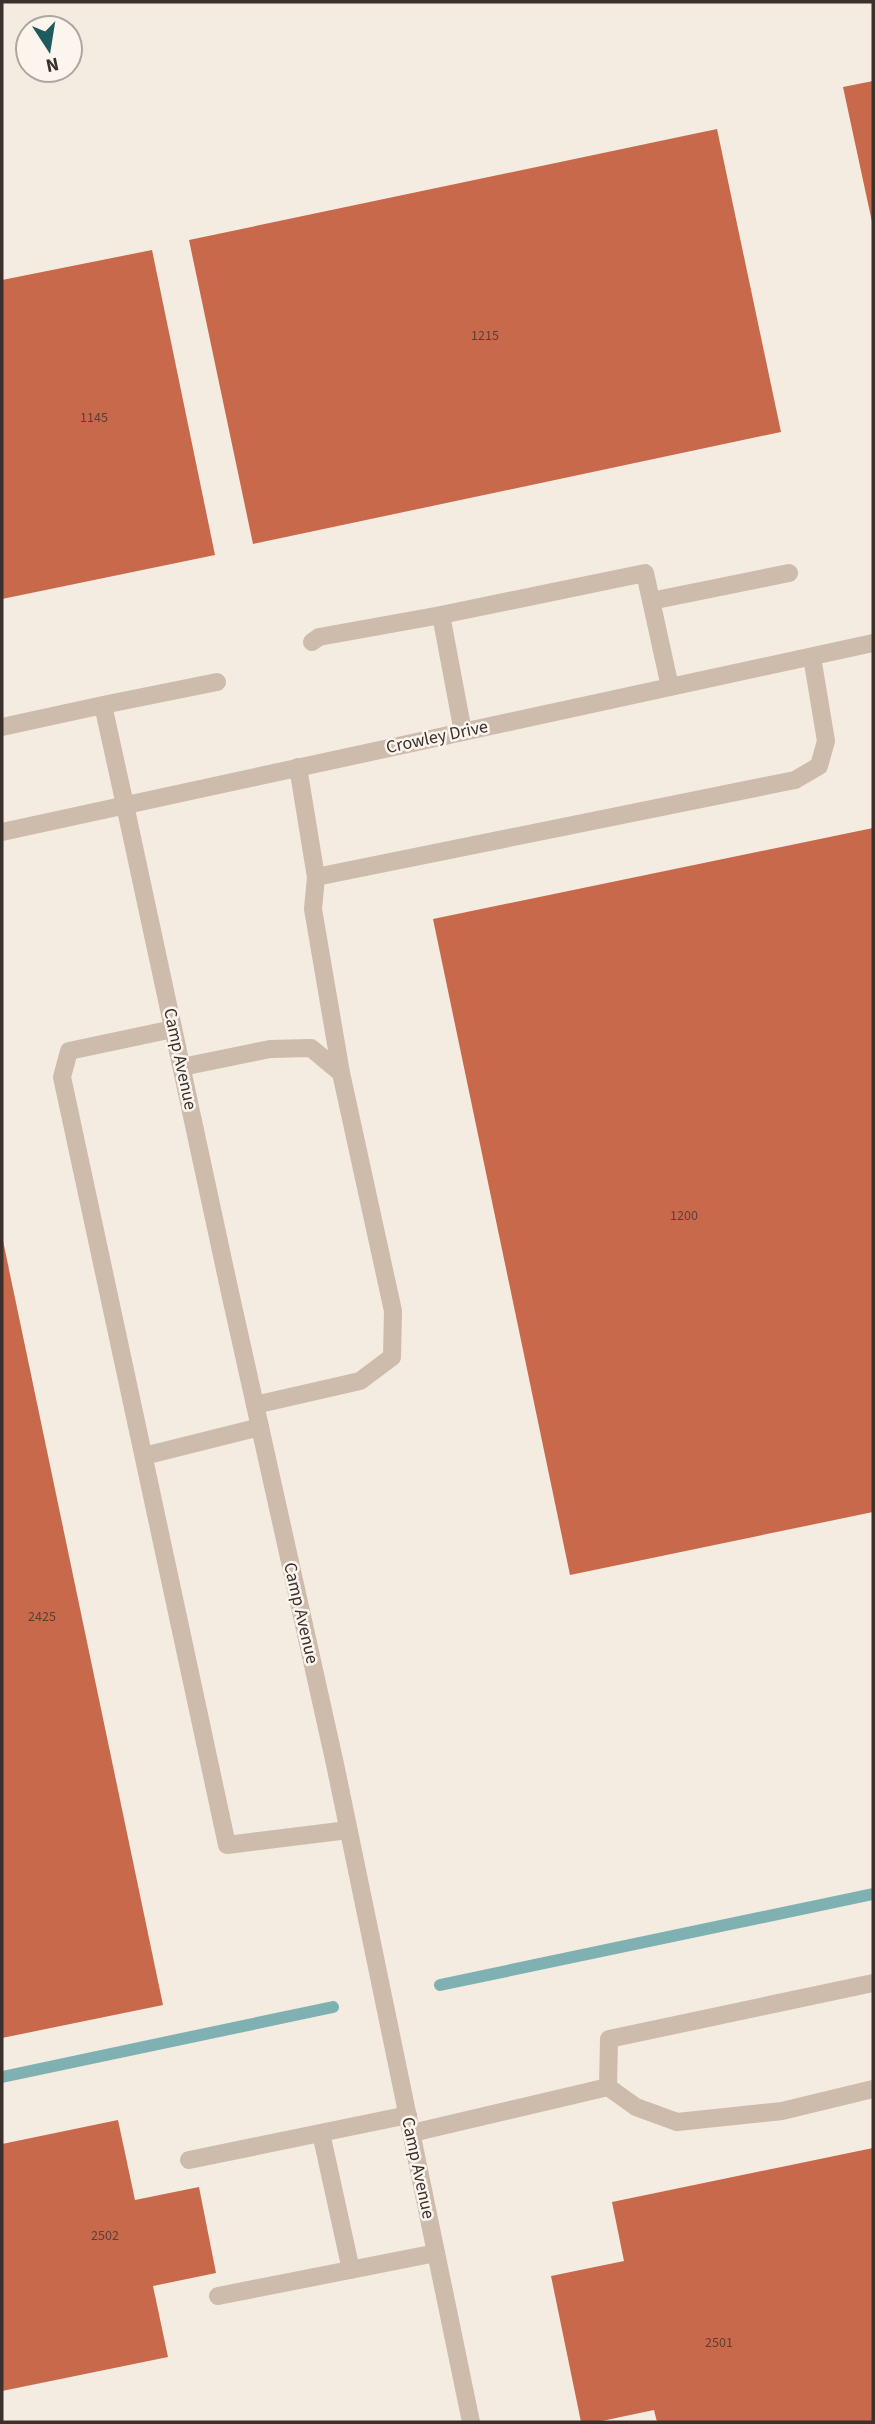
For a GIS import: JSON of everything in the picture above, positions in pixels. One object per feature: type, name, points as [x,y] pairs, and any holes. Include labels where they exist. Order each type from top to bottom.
[{"type":"street","points":[[312,642],[319,638],[645,573],[670,687]]},
{"type":"street","points":[[651,601],[789,573]]},
{"type":"street","points":[[441,615],[463,732]]},
{"type":"street","name":"Crowley Drive","points":[[2,832],[873,643]]},
{"type":"street","points":[[316,877],[796,780],[819,766],[826,741],[812,657]]},
{"type":"street","points":[[2,727],[217,682]]},
{"type":"street","name":"Camp Avenue","points":[[103,705],[348,1830],[471,2422]]},
{"type":"street","points":[[255,1405],[360,1381],[392,1357],[393,1311],[341,1073],[313,909],[316,877],[298,768]]},
{"type":"street","points":[[173,1029],[69,1051],[62,1077],[227,1845],[348,1830]]},
{"type":"street","points":[[182,1067],[270,1049],[311,1048],[341,1073]]},
{"type":"street","points":[[144,1456],[260,1427]]},
{"type":"street","points":[[608,2087],[609,2039],[873,1983]]},
{"type":"street","points":[[189,2160],[321,2133],[410,2124],[608,2087],[636,2107],[677,2122],[782,2111],[873,2089]]},
{"type":"street","points":[[321,2133],[351,2270]]},
{"type":"street","points":[[218,2296],[436,2253]]},
{"type":"building","points":[[873,81],[873,222],[872,222],[843,87]]},
{"type":"building","points":[[717,129],[781,432],[253,544],[189,240]]},
{"type":"building","points":[[152,250],[215,555],[2,599],[2,280]]},
{"type":"building","points":[[873,828],[873,1512],[570,1575],[433,919]]},
{"type":"building","points":[[2,1236],[163,2005],[2,2038]]},
{"type":"building","points":[[118,2120],[135,2200],[199,2187],[216,2273],[153,2286],[168,2357],[2,2391],[2,2144]]},
{"type":"building","points":[[873,2148],[873,2422],[657,2422],[654,2410],[597,2422],[581,2422],[551,2276],[624,2261],[612,2202]]},
{"type":"waterway","points":[[440,1985],[873,1894]]},
{"type":"waterway","points":[[2,2077],[333,2007]]}]
